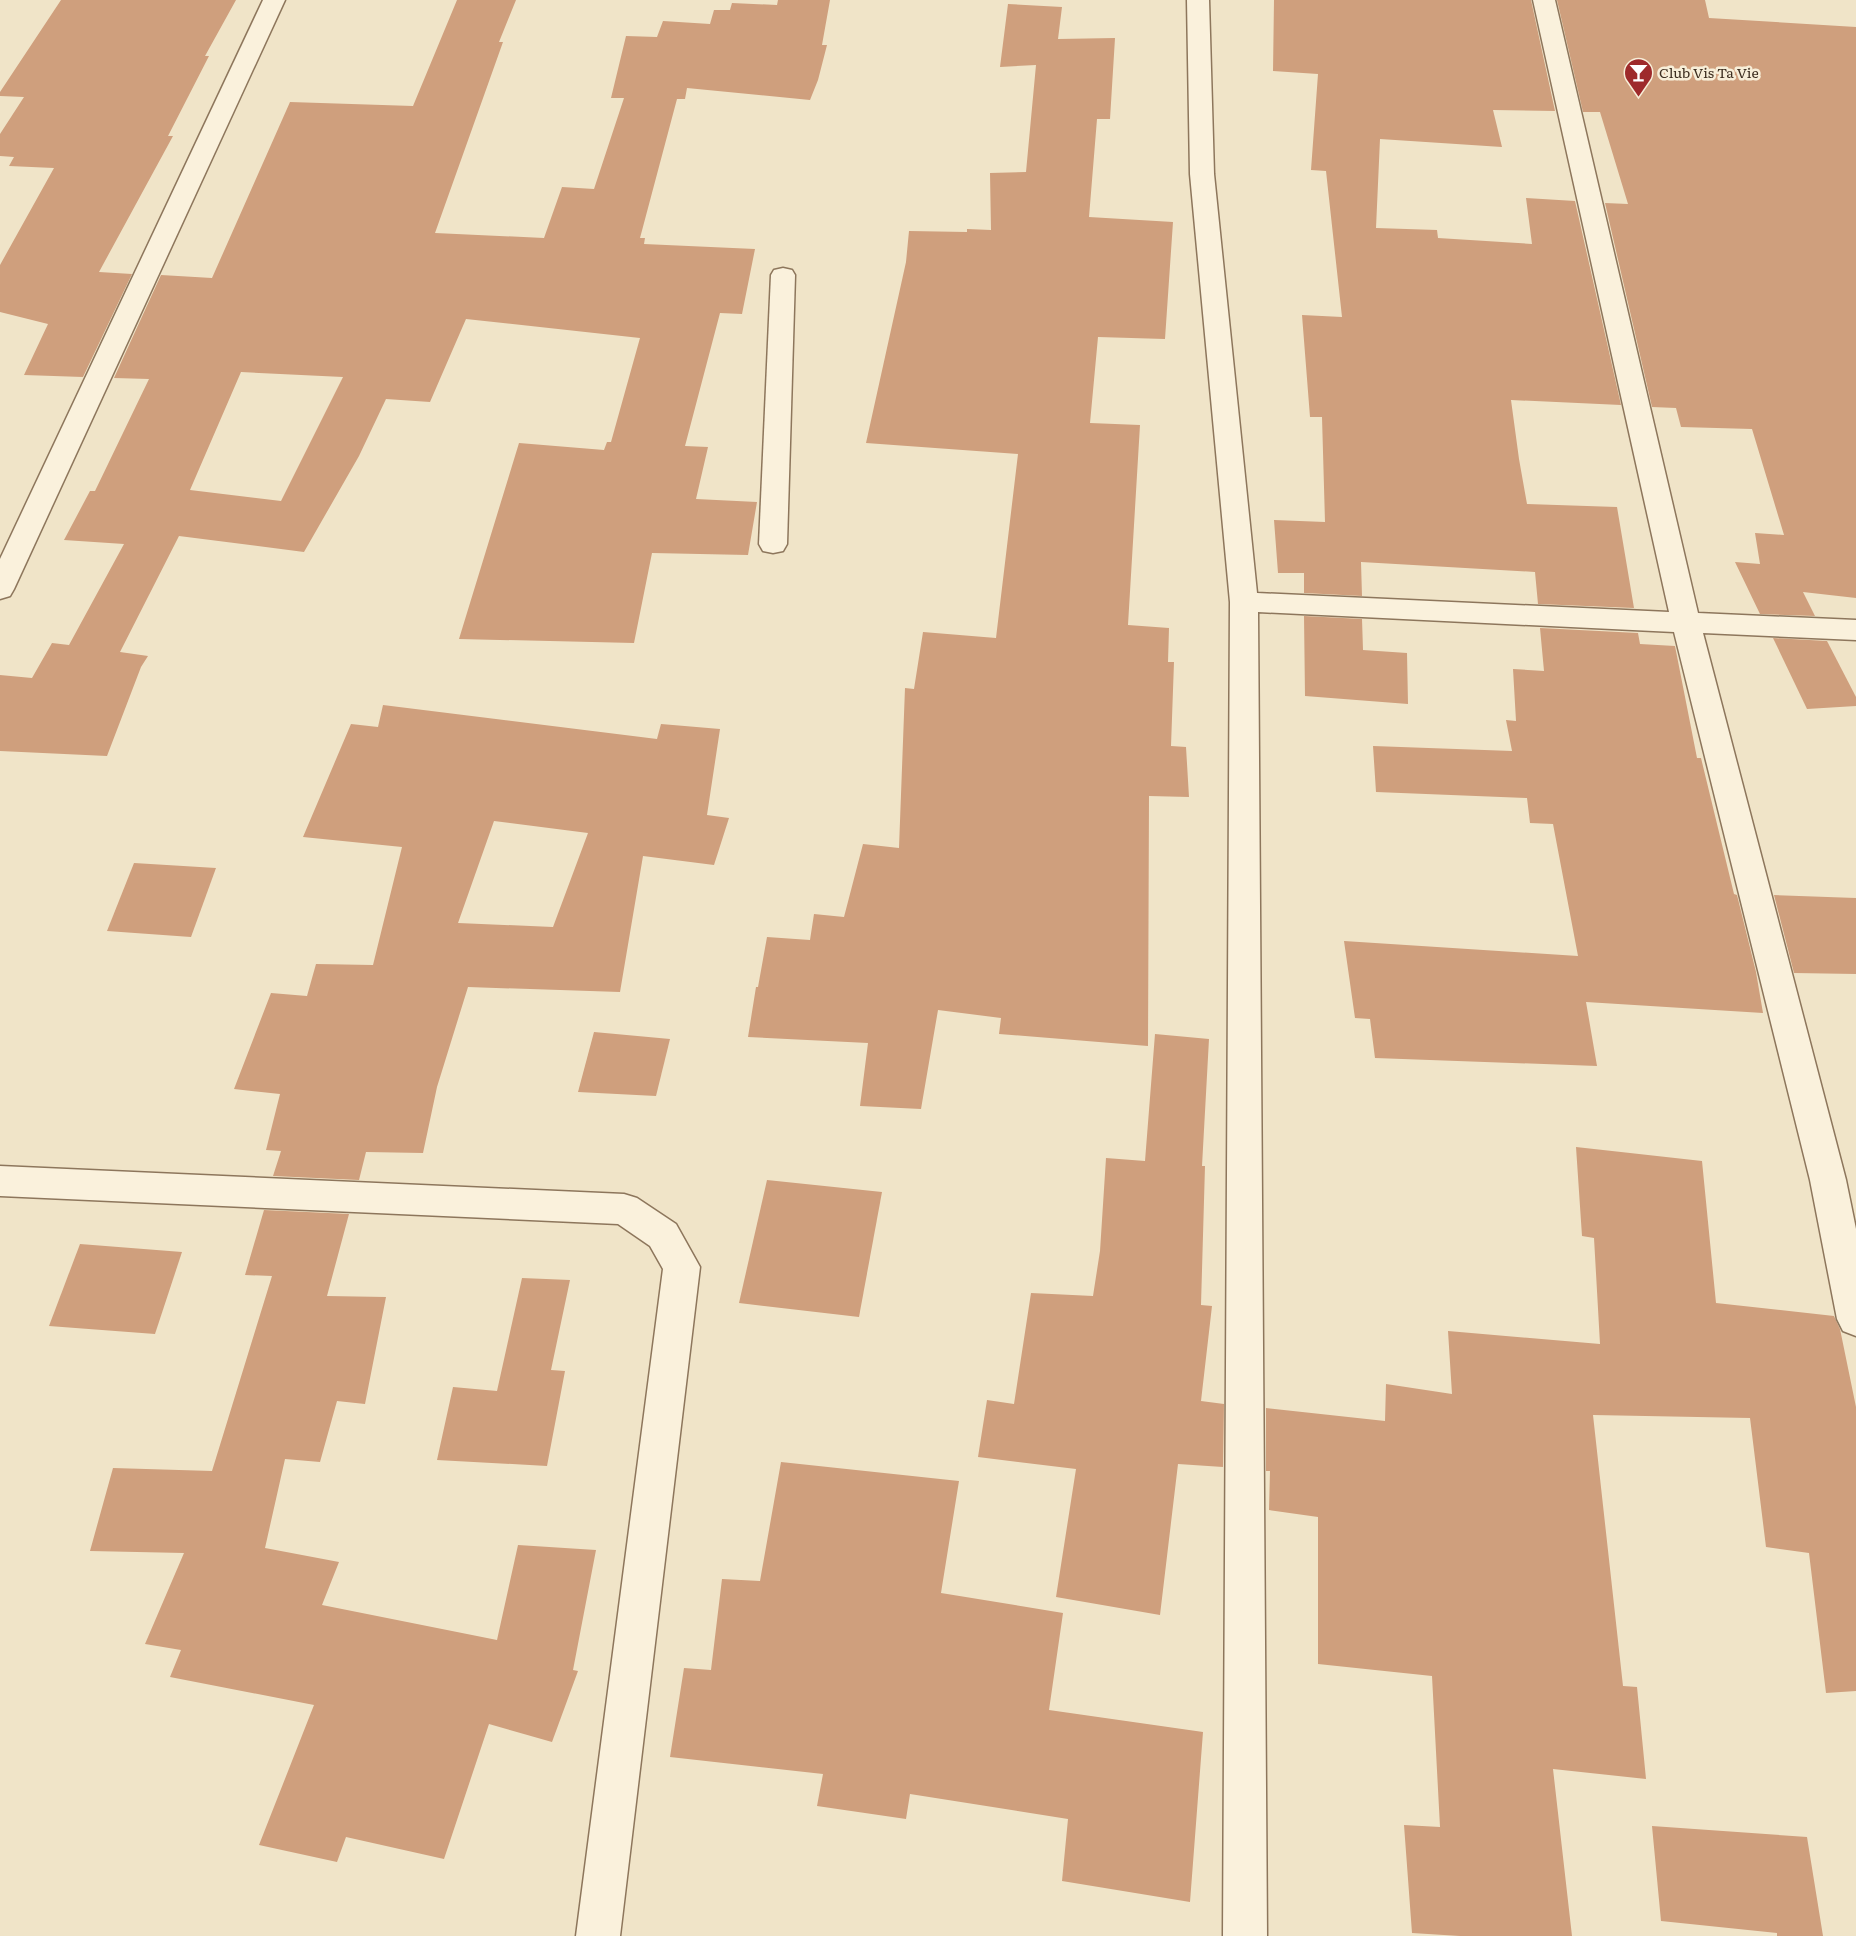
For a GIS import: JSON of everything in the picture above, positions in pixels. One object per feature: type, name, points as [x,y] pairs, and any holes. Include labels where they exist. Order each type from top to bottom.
[{"type":"street","points":[[0,590],[8,557],[274,0]]},
{"type":"street","points":[[1198,0],[1202,174],[1244,602],[1245,1936]]},
{"type":"street","points":[[1544,0],[1686,622],[1828,1180],[1856,1319]]},
{"type":"street","points":[[773,544],[783,275]]},
{"type":"street","points":[[1244,602],[1856,630]]},
{"type":"street","points":[[0,1181],[624,1209],[663,1235],[682,1267],[598,1936]]},
{"type":"building","points":[[61,0],[236,0],[205,56],[209,56],[168,136],[173,136],[99,272],[132,274],[83,377],[24,375],[48,324],[0,312],[0,265],[54,168],[9,166],[14,157],[0,156],[0,134],[24,97],[0,96],[0,92]]},
{"type":"building","points":[[457,0],[516,0],[499,42],[503,42],[435,233],[544,238],[562,187],[594,189],[624,98],[611,98],[626,36],[657,37],[663,21],[710,24],[714,10],[730,10],[732,3],[777,5],[778,0],[830,0],[822,45],[827,45],[810,100],[687,88],[685,99],[677,99],[640,238],[645,238],[644,244],[755,249],[742,314],[720,313],[685,446],[708,447],[696,499],[757,502],[748,555],[652,553],[634,643],[459,639],[519,443],[604,450],[607,442],[611,442],[640,338],[466,319],[430,402],[386,399],[359,456],[304,552],[179,536],[120,652],[148,656],[141,667],[107,756],[0,751],[0,675],[32,678],[52,643],[69,645],[124,544],[64,540],[90,491],[95,491],[149,379],[114,378],[161,275],[212,278],[290,102],[413,106]],"holes":[[[241,372],[343,377],[281,501],[190,490]]]},
{"type":"building","points":[[1274,0],[1531,0],[1555,111],[1493,110],[1502,147],[1380,139],[1376,228],[1437,230],[1438,238],[1532,244],[1526,198],[1575,201],[1621,405],[1511,400],[1519,459],[1527,504],[1617,507],[1634,608],[1538,604],[1535,572],[1361,562],[1362,596],[1304,593],[1304,573],[1278,573],[1274,520],[1325,522],[1322,417],[1310,417],[1302,315],[1342,317],[1326,171],[1311,170],[1318,74],[1273,71]]},
{"type":"building","points":[[1557,0],[1705,0],[1709,18],[1856,27],[1856,598],[1803,592],[1815,616],[1760,614],[1735,562],[1760,564],[1755,533],[1784,535],[1752,429],[1681,427],[1676,408],[1652,407],[1605,203],[1628,204],[1600,112],[1583,112]]},
{"type":"building","points":[[1008,4],[1062,7],[1058,39],[1115,38],[1110,119],[1097,119],[1089,217],[1173,222],[1165,339],[1098,337],[1090,423],[1140,425],[1128,625],[1169,628],[1168,662],[1174,662],[1171,746],[1186,747],[1189,797],[1149,796],[1148,1046],[999,1034],[1001,1018],[938,1010],[921,1109],[860,1106],[868,1043],[748,1037],[767,937],[810,940],[814,914],[844,917],[863,844],[899,848],[905,688],[914,689],[923,632],[996,638],[1018,454],[866,443],[906,262],[909,231],[991,230],[990,173],[1026,172],[1036,65],[1000,67]]},
{"type":"building","points":[[1304,616],[1362,619],[1363,650],[1407,653],[1408,704],[1305,696]]},
{"type":"building","points":[[1540,628],[1638,633],[1640,644],[1675,646],[1697,758],[1701,758],[1734,894],[1737,895],[1756,972],[1763,1013],[1586,1002],[1597,1066],[1375,1058],[1370,1019],[1355,1018],[1344,941],[1578,956],[1553,824],[1530,823],[1527,798],[1376,792],[1373,746],[1512,751],[1506,720],[1516,721],[1513,669],[1544,671]]},
{"type":"building","points":[[1773,638],[1827,641],[1856,697],[1856,706],[1807,709]]},
{"type":"building","points":[[383,705],[657,739],[661,724],[720,729],[707,815],[729,818],[714,865],[643,856],[620,992],[468,987],[437,1087],[423,1153],[366,1152],[359,1180],[273,1176],[281,1151],[266,1150],[280,1094],[234,1089],[271,993],[307,996],[316,964],[373,965],[402,847],[303,837],[351,724],[378,727]],"holes":[[[494,821],[588,833],[553,927],[458,923]]]},
{"type":"building","points":[[134,863],[216,868],[191,937],[107,931]]},
{"type":"building","points":[[1774,895],[1856,898],[1856,974],[1794,973]]},
{"type":"building","points":[[594,1032],[670,1039],[656,1096],[578,1092]]},
{"type":"building","points":[[1155,1034],[1209,1039],[1202,1166],[1205,1166],[1201,1305],[1212,1306],[1201,1401],[1224,1404],[1223,1467],[1178,1464],[1160,1615],[1056,1597],[1076,1469],[978,1457],[987,1400],[1014,1404],[1031,1293],[1093,1296],[1100,1251],[1106,1158],[1145,1161]]},
{"type":"building","points":[[1576,1147],[1702,1161],[1716,1303],[1834,1316],[1840,1329],[1856,1407],[1856,1691],[1826,1693],[1809,1553],[1766,1547],[1750,1418],[1593,1415],[1623,1686],[1637,1687],[1646,1779],[1553,1769],[1572,1936],[1460,1936],[1412,1933],[1404,1825],[1440,1827],[1432,1676],[1318,1664],[1318,1517],[1269,1510],[1270,1471],[1266,1471],[1266,1408],[1385,1421],[1386,1384],[1452,1394],[1448,1331],[1600,1344],[1594,1238],[1582,1236]]},
{"type":"building","points":[[767,1180],[882,1192],[859,1317],[739,1303]]},
{"type":"building","points":[[264,1210],[349,1214],[327,1296],[386,1297],[365,1404],[337,1401],[320,1462],[285,1459],[265,1548],[339,1562],[322,1605],[497,1640],[518,1545],[596,1550],[573,1670],[578,1671],[552,1742],[489,1724],[444,1859],[346,1837],[337,1862],[259,1845],[314,1705],[170,1677],[181,1650],[145,1644],[184,1553],[90,1551],[113,1468],[212,1471],[272,1276],[245,1275]]},
{"type":"building","points":[[80,1244],[182,1252],[155,1334],[49,1326]]},
{"type":"building","points":[[522,1278],[570,1280],[551,1370],[565,1371],[547,1466],[437,1460],[453,1387],[497,1391]]},
{"type":"building","points":[[781,1462],[959,1481],[941,1593],[1063,1613],[1049,1710],[1203,1732],[1190,1902],[1062,1881],[1068,1819],[910,1794],[906,1819],[817,1806],[823,1774],[670,1757],[684,1668],[711,1670],[722,1579],[760,1581]]},
{"type":"building","points":[[1652,1826],[1807,1837],[1823,1936],[1777,1936],[1777,1933],[1661,1921]]},
{"type":"place","name":"Club Vis Ta Vie","points":[[1638,98]]}]
